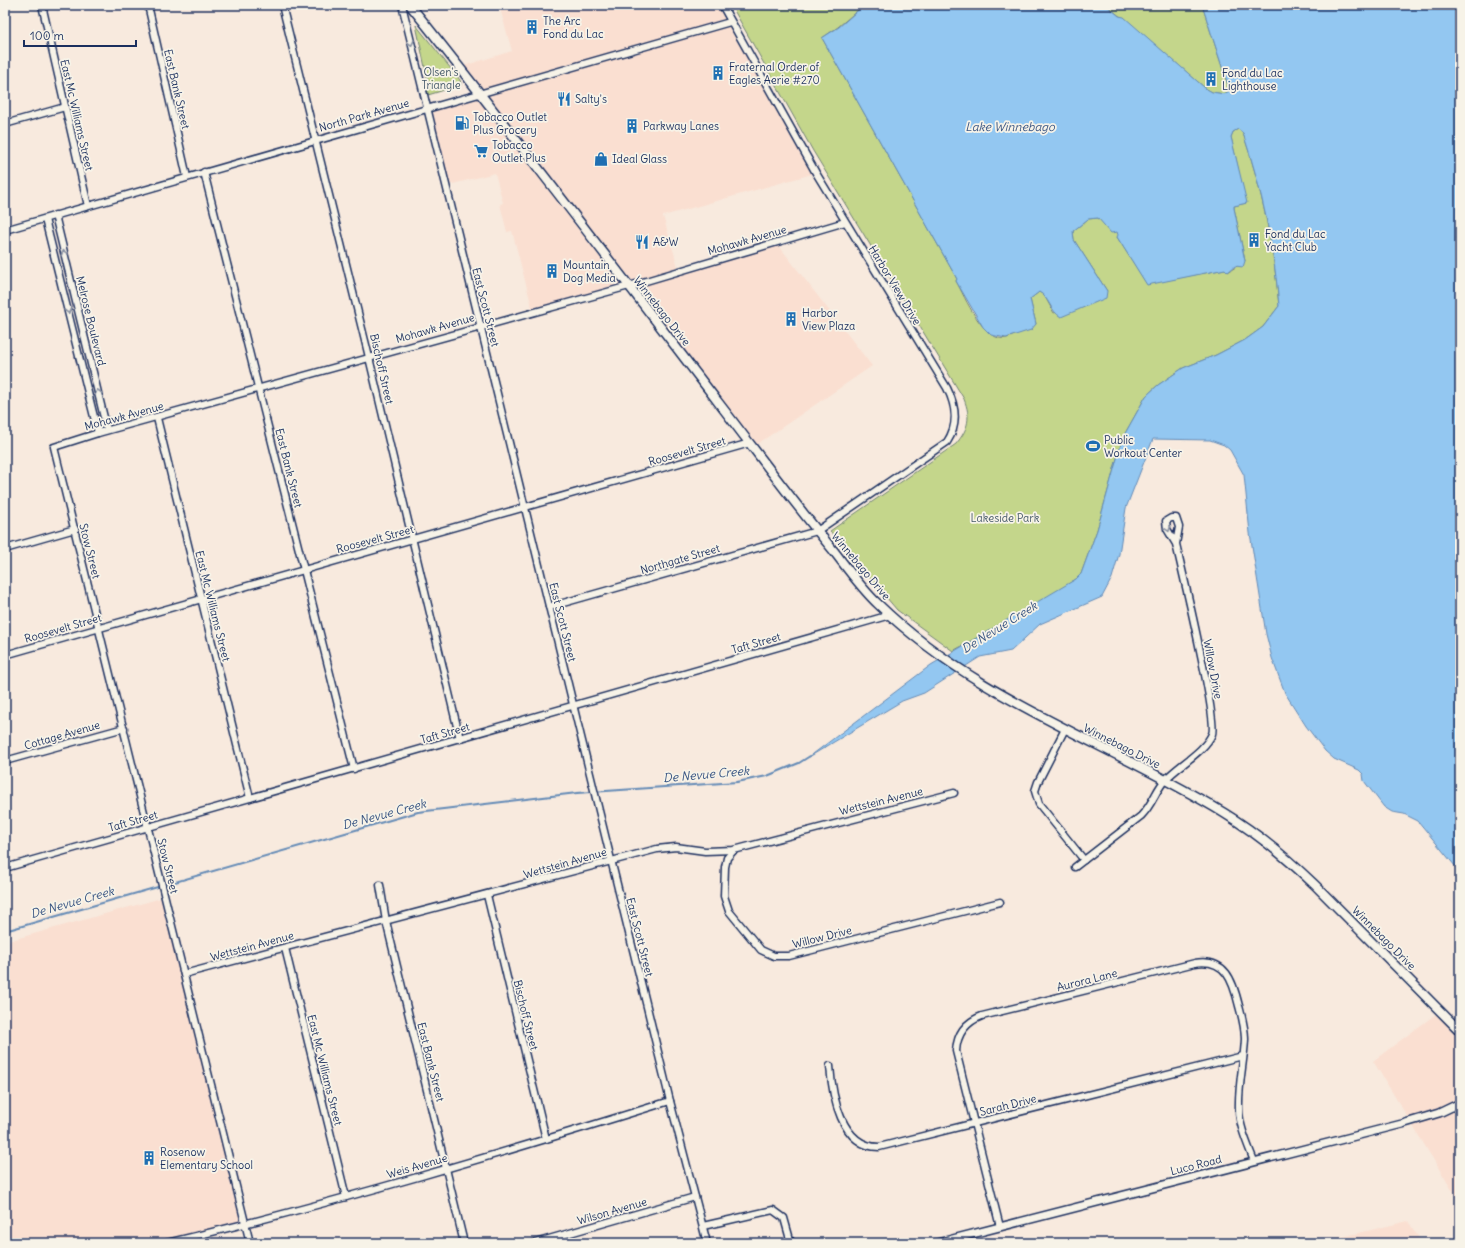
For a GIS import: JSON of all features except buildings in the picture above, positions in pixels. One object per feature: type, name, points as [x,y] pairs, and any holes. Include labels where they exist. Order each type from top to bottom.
[{"type":"main road","name":"Winnebago Drive","points":[[410,5],[480,92],[817,531],[877,604],[938,655],[968,675],[1065,729],[1165,780],[1241,824],[1298,868],[1460,1031]]},
{"type":"street","name":"East Mc Williams Street","points":[[42,5],[88,206]]},
{"type":"street","name":"East Bank Street","points":[[148,5],[187,177]]},
{"type":"street","name":"Bischoff Street","points":[[282,5],[369,358],[460,739]]},
{"type":"street","name":"East Scott Street","points":[[402,5],[670,1101],[707,1243]]},
{"type":"street","name":"Harbor View Drive","points":[[722,5],[730,22],[846,222],[947,388],[952,401],[955,421],[953,430],[947,442],[817,531]]},
{"type":"street","name":"North Park Avenue","points":[[5,230],[480,92],[730,22]]},
{"type":"street","points":[[5,124],[65,107]]},
{"type":"street","name":"East Bank Street","points":[[204,172],[354,769]]},
{"type":"street","name":"Melrose Boulevard","points":[[55,216],[107,430]]},
{"type":"street","name":"Melrose Boulevard","points":[[45,219],[98,433]]},
{"type":"street","name":"Mohawk Avenue","points":[[54,447],[107,430],[157,418],[480,326],[629,286],[846,222]]},
{"type":"street","name":"East Mc Williams Street","points":[[157,418],[250,798]]},
{"type":"street","name":"Roosevelt Street","points":[[5,655],[750,443]]},
{"type":"street","name":"Stow Street","points":[[54,447],[250,1243]]},
{"type":"street","points":[[5,549],[74,529]]},
{"type":"street","name":"Northgate Street","points":[[549,607],[817,531]]},
{"type":"street","name":"Willow Drive","points":[[1075,867],[1141,816],[1150,807],[1165,780],[1205,745],[1212,734],[1213,725],[1176,544]]},
{"type":"street","name":"Taft Street","points":[[5,868],[573,707],[890,615]]},
{"type":"street","name":"Cottage Avenue","points":[[5,761],[124,728]]},
{"type":"street","points":[[1065,729],[1038,782],[1035,791],[1039,804],[1084,860]]},
{"type":"street","name":"Wettstein Avenue","points":[[184,974],[668,847],[705,851],[734,850],[954,793]]},
{"type":"street","name":"Willow Drive","points":[[734,850],[727,858],[725,867],[724,896],[727,908],[756,945],[766,953],[774,956],[789,956],[1000,902]]},
{"type":"street","name":"East Bank Street","points":[[380,885],[386,922],[464,1243]]},
{"type":"street","name":"Bischoff Street","points":[[487,895],[546,1139]]},
{"type":"street","name":"East Mc Williams Street","points":[[285,948],[346,1197]]},
{"type":"street","name":"Aurora Lane","points":[[1000,1226],[956,1051],[959,1035],[969,1023],[982,1016],[1185,965],[1200,962],[1211,963],[1223,970],[1230,978],[1244,1027],[1239,1114],[1254,1161]]},
{"type":"street","name":"Sarah Drive","points":[[830,1066],[833,1089],[841,1116],[851,1134],[865,1145],[875,1147],[886,1146],[1243,1056]]},
{"type":"street","name":"Weis Avenue","points":[[167,1243],[245,1224],[446,1169],[670,1101]]},
{"type":"street","name":"Luco Road","points":[[937,1243],[1421,1118],[1460,1104]]},
{"type":"street","name":"Wilson Avenue","points":[[535,1243],[695,1197]]},
{"type":"street","points":[[703,1226],[773,1210],[778,1212],[784,1218],[791,1243]]},
{"type":"shaded area","points":[[499,5],[722,5],[816,173],[663,216],[679,270],[776,242],[872,366],[753,447],[629,286],[533,311],[512,231],[507,232],[500,204],[503,203],[495,173],[445,186],[426,108],[480,93],[460,67],[512,51]]},
{"type":"shaded area","points":[[165,897],[245,1224],[167,1243],[6,1243],[5,942]]},
{"type":"shaded area","points":[[1440,1011],[1460,1031],[1460,1203],[1373,1061]]},
{"type":"shaded area","points":[[1408,1221],[1422,1243],[1318,1243]]},
{"type":"green space","name":"Lakeside Park","points":[[731,5],[864,5],[838,27],[822,38],[957,279],[956,281],[970,308],[983,327],[991,334],[999,338],[1011,337],[1036,324],[1030,299],[1039,292],[1044,295],[1054,313],[1107,291],[1074,240],[1073,231],[1088,219],[1098,218],[1114,232],[1117,231],[1119,235],[1117,237],[1147,284],[1225,269],[1228,272],[1245,261],[1234,206],[1246,203],[1231,137],[1233,132],[1238,129],[1243,133],[1256,176],[1266,219],[1274,262],[1279,306],[1263,327],[1245,340],[1216,355],[1183,368],[1158,385],[1146,396],[1123,437],[1097,530],[1081,574],[1076,579],[1036,605],[953,651],[897,610],[830,531],[956,444],[964,433],[968,422],[968,411],[964,399],[813,151]]},
{"type":"green space","points":[[1106,5],[1202,5],[1229,91],[1224,94],[1212,92],[1205,88]]},
{"type":"green space","name":"Olsen's Triangle","points":[[416,25],[460,80],[461,85],[428,95],[427,77]]},
{"type":"water","name":"Lake Winnebago","points":[[864,5],[1106,5],[1119,16],[1124,17],[1205,88],[1212,92],[1224,94],[1229,91],[1228,85],[1202,5],[1460,5],[1460,872],[1418,821],[1404,814],[1392,812],[1384,807],[1364,781],[1363,774],[1359,770],[1334,759],[1325,751],[1306,726],[1285,693],[1272,658],[1266,634],[1250,533],[1244,475],[1230,450],[1224,445],[1210,440],[1153,439],[1126,508],[1119,554],[1112,578],[1102,597],[1040,624],[1011,651],[980,657],[924,693],[902,701],[809,757],[931,665],[1076,579],[1081,574],[1097,530],[1123,437],[1146,396],[1158,385],[1183,368],[1216,355],[1245,340],[1263,327],[1279,306],[1274,262],[1266,218],[1250,154],[1243,133],[1238,129],[1233,132],[1231,137],[1247,203],[1234,206],[1245,261],[1243,267],[1235,266],[1228,272],[1225,269],[1147,285],[1117,237],[1117,232],[1111,233],[1098,218],[1088,219],[1073,231],[1074,240],[1107,291],[1106,298],[1061,317],[1054,311],[1045,297],[1039,292],[1030,299],[1036,324],[1031,330],[1006,338],[991,335],[983,327],[956,281],[957,279],[822,38],[839,27]]},
{"type":"waterway","name":"De Nevue Creek","points":[[5,931],[418,812],[577,793],[737,782],[767,776],[799,763],[810,756]]},
{"type":"place","name":"The Arc Fond du Lac","points":[[532,27]]},
{"type":"place","name":"Fraternal Order of Eagles Aerie #270","points":[[718,73]]},
{"type":"place","name":"Fond du Lac Lighthouse","points":[[1211,79]]},
{"type":"place","name":"Salty's","points":[[564,99]]},
{"type":"place","name":"Tobacco Outlet Plus Grocery","points":[[462,123]]},
{"type":"place","name":"Parkway Lanes","points":[[632,126]]},
{"type":"place","name":"Tobacco Outlet Plus","points":[[481,151]]},
{"type":"place","name":"Ideal Glass","points":[[601,159]]},
{"type":"place","name":"Fond du Lac Yacht Club","points":[[1254,240]]},
{"type":"place","name":"A&W","points":[[642,242]]},
{"type":"place","name":"Mountain Dog Media","points":[[552,271]]},
{"type":"place","name":"Harbor View Plaza","points":[[791,319]]},
{"type":"place","name":"Public Workout Center","points":[[1093,446]]},
{"type":"place","name":"Rosenow Elementary School","points":[[149,1158]]}]
